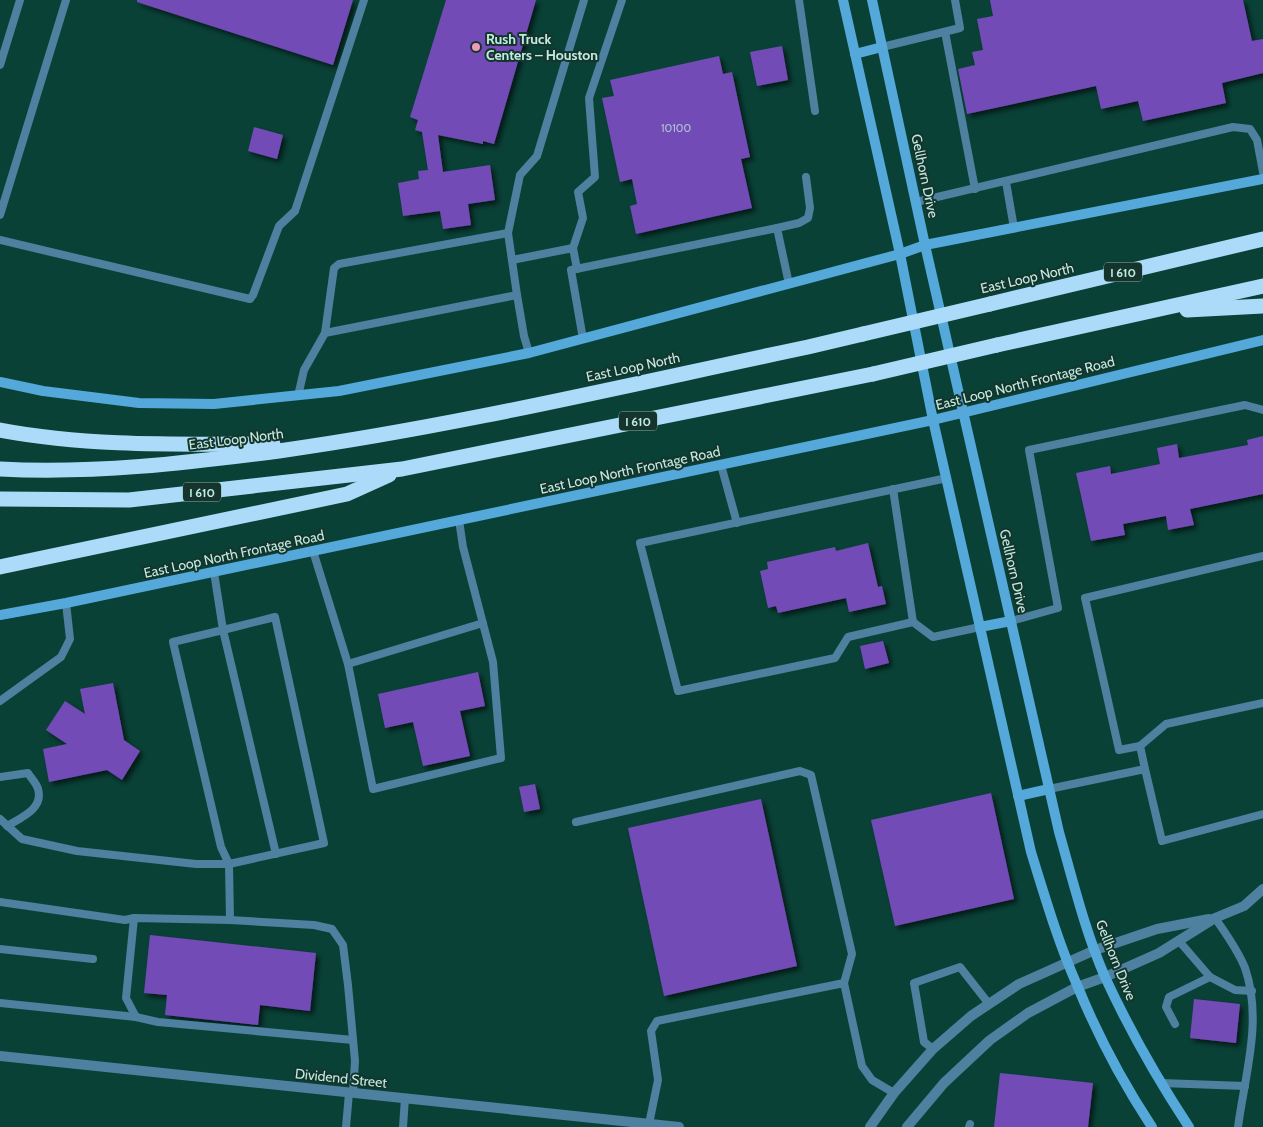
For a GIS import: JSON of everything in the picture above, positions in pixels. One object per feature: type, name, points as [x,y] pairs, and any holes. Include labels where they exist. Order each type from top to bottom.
[{"type":"highway","name":"East Loop North","points":[[0,469],[114,469],[228,458],[327,444],[468,419],[808,347],[1261,239]]},
{"type":"highway","name":"I 610","points":[[0,499],[129,500],[402,469],[873,374],[1263,286]]},
{"type":"highway","points":[[1141,313],[1263,306]]},
{"type":"highway","points":[[0,430],[27,436],[106,443],[327,444]]},
{"type":"highway","points":[[0,567],[347,494],[402,469]]},
{"type":"main road","points":[[843,0],[900,254],[933,420],[1031,852],[1048,910],[1077,987],[1107,1049],[1152,1127]]},
{"type":"main road","name":"Gellhorn Drive","points":[[872,0],[925,245],[1049,790],[1076,894],[1105,977],[1136,1039],[1189,1127]]},
{"type":"main road","points":[[855,54],[882,47]]},
{"type":"main road","points":[[0,382],[43,391],[139,403],[214,404],[339,391],[529,353],[900,254],[925,245],[1263,178]]},
{"type":"main road","name":"East Loop North Frontage Road","points":[[0,615],[66,603],[933,420],[1263,340]]},
{"type":"main road","points":[[980,627],[1011,621]]},
{"type":"main road","points":[[1018,796],[1049,790]]},
{"type":"street","points":[[907,1127],[944,1083],[990,1040],[1028,1013],[1077,987],[1105,977],[1158,953],[1215,918],[1244,906],[1263,889]]},
{"type":"street","points":[[870,1127],[894,1093],[933,1049],[971,1016],[1020,984],[1095,950],[1157,928],[1215,918]]},
{"type":"street","name":"Dividend Street","points":[[0,1056],[678,1127]]},
{"type":"lane","points":[[0,65],[20,0]]},
{"type":"lane","points":[[0,215],[66,0]]},
{"type":"lane","points":[[0,240],[250,299],[254,295],[279,226],[295,211],[364,0]]},
{"type":"lane","points":[[529,353],[524,336],[508,233],[520,175],[536,156],[584,0]]},
{"type":"lane","points":[[577,269],[573,248],[583,218],[578,192],[595,177],[589,98],[622,0]]},
{"type":"lane","points":[[799,0],[815,111]]},
{"type":"lane","points":[[882,47],[960,28],[955,0]]},
{"type":"lane","points":[[945,32],[975,189]]},
{"type":"lane","points":[[916,202],[1006,182],[1233,126],[1250,129],[1257,140],[1263,172]]},
{"type":"lane","points":[[583,339],[571,270],[798,223],[808,218],[810,208],[806,177]]},
{"type":"lane","points":[[1006,182],[1014,228]]},
{"type":"lane","points":[[777,228],[789,284]]},
{"type":"lane","points":[[298,396],[304,370],[325,333],[334,268],[339,264],[508,233]]},
{"type":"lane","points":[[512,260],[573,248]]},
{"type":"lane","points":[[325,333],[517,295]]},
{"type":"lane","points":[[1011,621],[1058,608],[1029,450],[1245,405],[1263,410]]},
{"type":"lane","points":[[721,465],[737,523]]},
{"type":"lane","points":[[913,622],[848,637],[835,658],[678,691],[640,544],[947,478]]},
{"type":"lane","points":[[893,489],[913,622],[934,637],[980,627]]},
{"type":"lane","points":[[313,551],[348,664],[373,788],[501,758],[494,662],[464,547],[460,520]]},
{"type":"lane","points":[[1263,556],[1085,598],[1120,750],[1140,746],[1166,724],[1263,703]]},
{"type":"lane","points":[[214,572],[223,630],[276,854]]},
{"type":"lane","points":[[0,701],[61,658],[70,639],[66,603]]},
{"type":"lane","points":[[0,819],[22,839],[77,851],[196,864],[229,864],[324,843],[275,617],[173,642],[221,847],[229,864],[230,920]]},
{"type":"lane","points":[[348,664],[483,623]]},
{"type":"lane","points":[[1140,746],[1162,841],[1263,814]]},
{"type":"lane","points":[[1049,790],[1145,769]]},
{"type":"lane","points":[[576,822],[800,771],[811,775],[852,954],[844,983],[862,1066],[872,1080],[894,1093]]},
{"type":"lane","points":[[0,777],[28,773],[38,789],[36,805],[30,812],[7,826]]},
{"type":"lane","points":[[0,902],[125,920],[134,918],[230,920],[314,925],[332,929],[343,946],[355,1060],[346,1127]]},
{"type":"lane","points":[[134,918],[126,998],[136,1017]]},
{"type":"lane","points":[[1215,918],[1244,966],[1252,991],[1254,1023],[1238,1127]]},
{"type":"lane","points":[[1178,941],[1210,977],[1235,990],[1252,991]]},
{"type":"lane","points":[[0,949],[93,959]]},
{"type":"lane","points":[[933,1049],[924,1042],[914,983],[960,967],[989,1004]]},
{"type":"lane","points":[[1175,1024],[1166,1007],[1169,997],[1210,977]]},
{"type":"lane","points":[[649,1124],[658,1080],[651,1030],[657,1021],[844,983]]},
{"type":"lane","points":[[0,1003],[136,1017],[158,1022],[353,1040]]},
{"type":"lane","points":[[1162,1083],[1245,1086]]},
{"type":"lane","points":[[403,1127],[405,1098]]},
{"type":"building","points":[[137,0],[353,0],[333,65],[137,2]]},
{"type":"building","points":[[446,0],[536,0],[494,144],[483,141],[483,144],[438,135],[443,172],[490,165],[495,200],[468,204],[471,225],[443,229],[440,211],[403,216],[398,183],[419,179],[418,171],[428,170],[422,132],[415,130],[418,120],[410,117]]},
{"type":"building","points":[[990,0],[1243,0],[1252,41],[1263,39],[1263,73],[1222,83],[1226,103],[1143,121],[1138,101],[1101,109],[1096,86],[967,114],[958,69],[975,65],[972,52],[983,50],[977,19],[993,16]]},
{"type":"building","points":[[782,46],[788,80],[757,86],[750,52]]},
{"type":"building","points":[[719,56],[723,74],[732,72],[750,157],[741,159],[752,208],[636,234],[630,206],[637,204],[632,179],[620,182],[602,98],[614,96],[610,80]]},
{"type":"building","points":[[254,127],[283,135],[277,159],[248,151]]},
{"type":"building","points":[[1263,436],[1263,494],[1190,509],[1194,525],[1168,530],[1166,516],[1123,524],[1125,535],[1091,541],[1076,473],[1110,466],[1111,474],[1160,464],[1157,448],[1177,444],[1179,458],[1248,445],[1247,440]]},
{"type":"building","points":[[868,543],[878,587],[882,586],[886,604],[849,612],[846,598],[778,613],[776,606],[768,608],[760,571],[768,569],[767,562],[835,547],[836,551]]},
{"type":"building","points":[[883,641],[889,663],[865,669],[860,646]]},
{"type":"building","points":[[478,672],[485,706],[460,711],[470,756],[423,766],[413,722],[385,728],[378,694]]},
{"type":"building","points":[[113,683],[124,740],[140,751],[122,780],[107,770],[49,782],[43,749],[67,744],[46,730],[65,701],[85,714],[80,689]]},
{"type":"building","points":[[535,784],[540,809],[524,812],[519,787]]},
{"type":"building","points":[[991,793],[1014,899],[895,926],[871,820]]},
{"type":"building","points":[[761,799],[797,966],[664,996],[628,828]]},
{"type":"building","points":[[150,935],[316,953],[310,1011],[260,1005],[258,1025],[165,1015],[167,995],[144,993]]},
{"type":"building","points":[[1194,999],[1240,1004],[1236,1043],[1190,1038]]},
{"type":"building","points":[[1000,1073],[1093,1083],[1088,1127],[994,1127]]},
{"type":"place","name":"Rush Truck Centers – Houston","points":[[476,47]]}]
